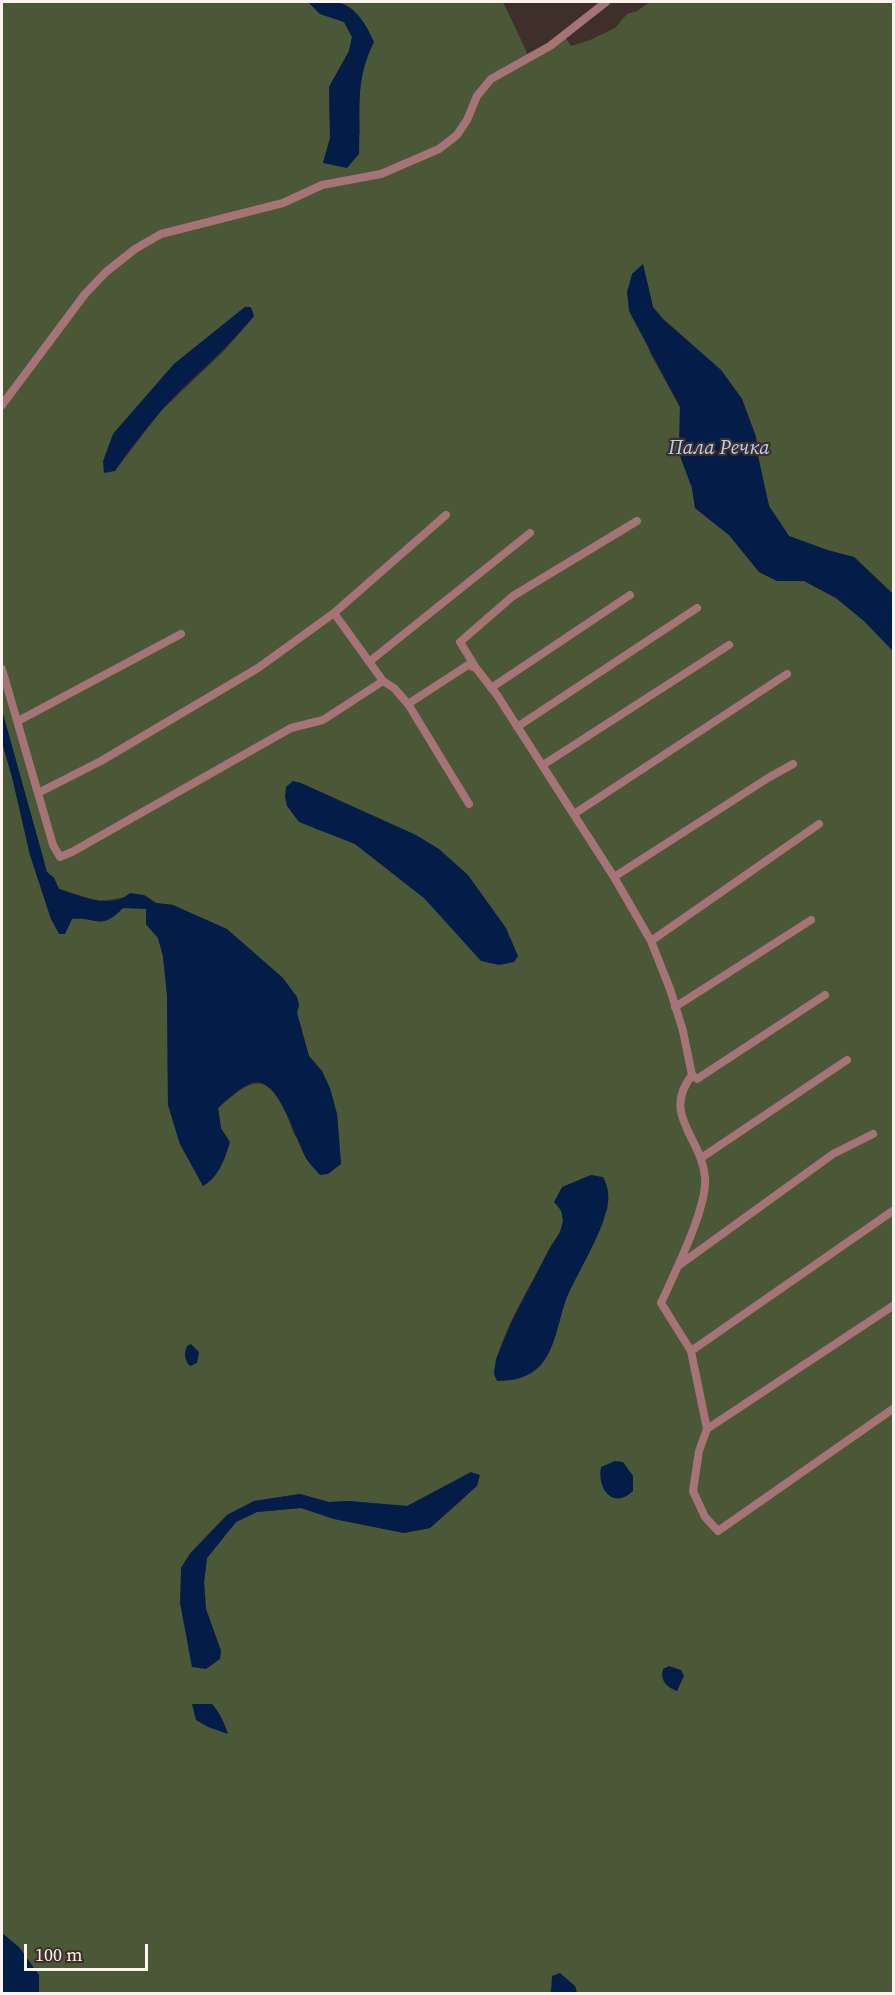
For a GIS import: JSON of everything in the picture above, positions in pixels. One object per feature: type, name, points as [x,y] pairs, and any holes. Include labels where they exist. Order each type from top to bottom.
[{"type":"street","points":[[2,405],[85,294],[106,272],[135,249],[161,234],[283,203],[322,185],[381,174],[439,150],[457,135],[467,120],[477,96],[490,79],[550,46],[606,2]]},
{"type":"street","points":[[38,793],[101,761],[258,668],[334,613],[446,515]]},
{"type":"street","points":[[638,521],[513,596],[460,642],[543,765],[614,877],[651,941],[675,1007],[692,1075],[697,1079],[825,995]]},
{"type":"street","points":[[369,662],[530,533]]},
{"type":"street","points":[[491,688],[630,595]]},
{"type":"street","points":[[518,727],[697,608]]},
{"type":"street","points":[[334,613],[383,681],[394,688],[408,704],[469,804]]},
{"type":"street","points":[[18,721],[181,634]]},
{"type":"street","points":[[543,765],[729,645]]},
{"type":"street","points":[[408,704],[468,665],[476,668]]},
{"type":"street","points":[[2,669],[53,845],[60,857],[291,728],[322,720],[383,681]]},
{"type":"street","points":[[574,814],[787,674]]},
{"type":"street","points":[[614,877],[768,778],[794,764]]},
{"type":"street","points":[[651,941],[819,824]]},
{"type":"street","points":[[675,1007],[811,920]]},
{"type":"street","points":[[701,1158],[847,1060]]},
{"type":"street","points":[[692,1075],[683,1087],[679,1102],[681,1115],[701,1158],[705,1178],[704,1189],[696,1222],[661,1303],[691,1351],[708,1430]]},
{"type":"street","points":[[677,1266],[833,1154],[873,1134]]},
{"type":"street","points":[[691,1351],[894,1210]]},
{"type":"street","points":[[894,1305],[708,1430],[699,1451],[693,1491],[705,1517],[718,1531],[894,1408]]},
{"type":"green space","points":[[2,2],[308,2],[320,14],[344,22],[352,37],[349,51],[329,87],[330,138],[323,163],[360,134],[362,76],[373,42],[352,9],[337,2],[503,2],[529,57],[562,32],[571,46],[590,40],[615,28],[627,14],[637,11],[650,2],[893,2],[893,594],[854,557],[789,536],[769,506],[756,437],[742,399],[721,370],[663,319],[653,307],[643,265],[632,274],[650,353],[680,407],[679,453],[692,488],[695,508],[729,535],[759,572],[777,581],[804,581],[836,598],[864,621],[893,651],[893,1993],[577,1993],[575,1986],[550,1989],[551,1994],[39,1993],[39,1974],[2,1933],[2,742],[30,855],[51,919],[65,933],[72,919],[103,921],[123,908],[146,908],[146,924],[158,938],[163,956],[167,995],[168,1105],[180,1144],[203,1186],[221,1128],[218,1108],[249,1085],[265,1085],[272,1091],[296,1137],[341,1164],[337,1114],[322,1071],[309,1056],[297,1013],[299,1005],[297,997],[282,977],[173,905],[156,903],[144,895],[98,901],[59,889],[54,878],[47,872],[2,712]],"holes":[[[245,307],[254,316],[224,351],[161,411],[115,471],[113,434],[174,364]],[[285,797],[506,928],[437,910],[355,844],[340,836],[315,829]],[[554,1202],[608,1207],[566,1299],[553,1343],[494,1374],[502,1343],[516,1311],[562,1227],[560,1209]],[[436,1492],[465,1497],[430,1528],[404,1533],[334,1519],[301,1508],[257,1512],[236,1522],[207,1558],[204,1582],[206,1609],[221,1651],[181,1568],[190,1553],[227,1515],[254,1501],[300,1494],[329,1502],[348,1501],[407,1506]]]},
{"type":"water","points":[[334,1],[344,4],[364,23],[374,42],[361,84],[359,154],[347,168],[323,163],[330,138],[329,87],[349,51],[352,37],[344,22],[320,14],[308,2]]},
{"type":"water","name":"Пала Речка","points":[[643,264],[653,307],[663,319],[721,370],[742,399],[756,437],[769,506],[789,536],[854,557],[893,594],[893,651],[864,621],[836,598],[804,581],[777,581],[759,572],[729,535],[695,508],[692,488],[679,453],[680,407],[629,311],[627,292],[632,274]]},
{"type":"water","points":[[245,307],[251,307],[254,316],[243,329],[160,412],[115,471],[104,473],[103,461],[113,434],[174,364]]},
{"type":"water","points":[[2,710],[47,872],[54,878],[59,889],[86,898],[105,901],[114,901],[130,893],[144,895],[156,903],[173,905],[227,929],[282,977],[297,997],[299,1005],[297,1013],[309,1056],[322,1071],[330,1088],[337,1114],[341,1164],[328,1174],[320,1175],[309,1163],[286,1112],[271,1089],[262,1083],[252,1083],[239,1090],[218,1108],[221,1128],[230,1142],[217,1173],[203,1186],[180,1144],[168,1105],[167,995],[163,956],[158,938],[146,924],[146,909],[123,908],[103,921],[72,919],[65,934],[59,934],[51,919],[30,855],[2,742]]},
{"type":"water","points":[[293,781],[416,835],[439,849],[468,875],[506,928],[518,956],[514,962],[499,965],[481,961],[424,898],[355,844],[299,822],[287,806],[285,797],[286,787]]},
{"type":"water","points":[[591,1175],[603,1177],[605,1180],[608,1204],[595,1241],[567,1297],[550,1350],[540,1366],[525,1376],[497,1381],[494,1374],[496,1359],[512,1321],[560,1232],[563,1221],[561,1210],[554,1202],[562,1187]]},
{"type":"water","points":[[191,1344],[199,1352],[197,1363],[190,1366],[185,1354],[187,1346]]},
{"type":"water","points":[[615,1461],[623,1462],[633,1476],[633,1491],[619,1498],[613,1498],[608,1494],[600,1475],[601,1467]]},
{"type":"water","points":[[471,1472],[480,1475],[477,1486],[430,1528],[404,1533],[334,1519],[301,1508],[257,1512],[236,1522],[207,1558],[204,1582],[206,1609],[221,1651],[220,1659],[206,1669],[192,1667],[180,1603],[181,1568],[190,1554],[227,1515],[254,1501],[300,1494],[329,1502],[348,1501],[407,1506]]},
{"type":"water","points":[[669,1666],[681,1670],[684,1676],[677,1691],[663,1680],[663,1669]]},
{"type":"water","points":[[192,1704],[212,1704],[222,1718],[228,1734],[196,1720]]},
{"type":"water","points":[[2,1933],[19,1947],[39,1975],[39,1993],[2,1993]]},
{"type":"water","points":[[560,1973],[575,1986],[577,1993],[551,1993],[552,1976]]}]
